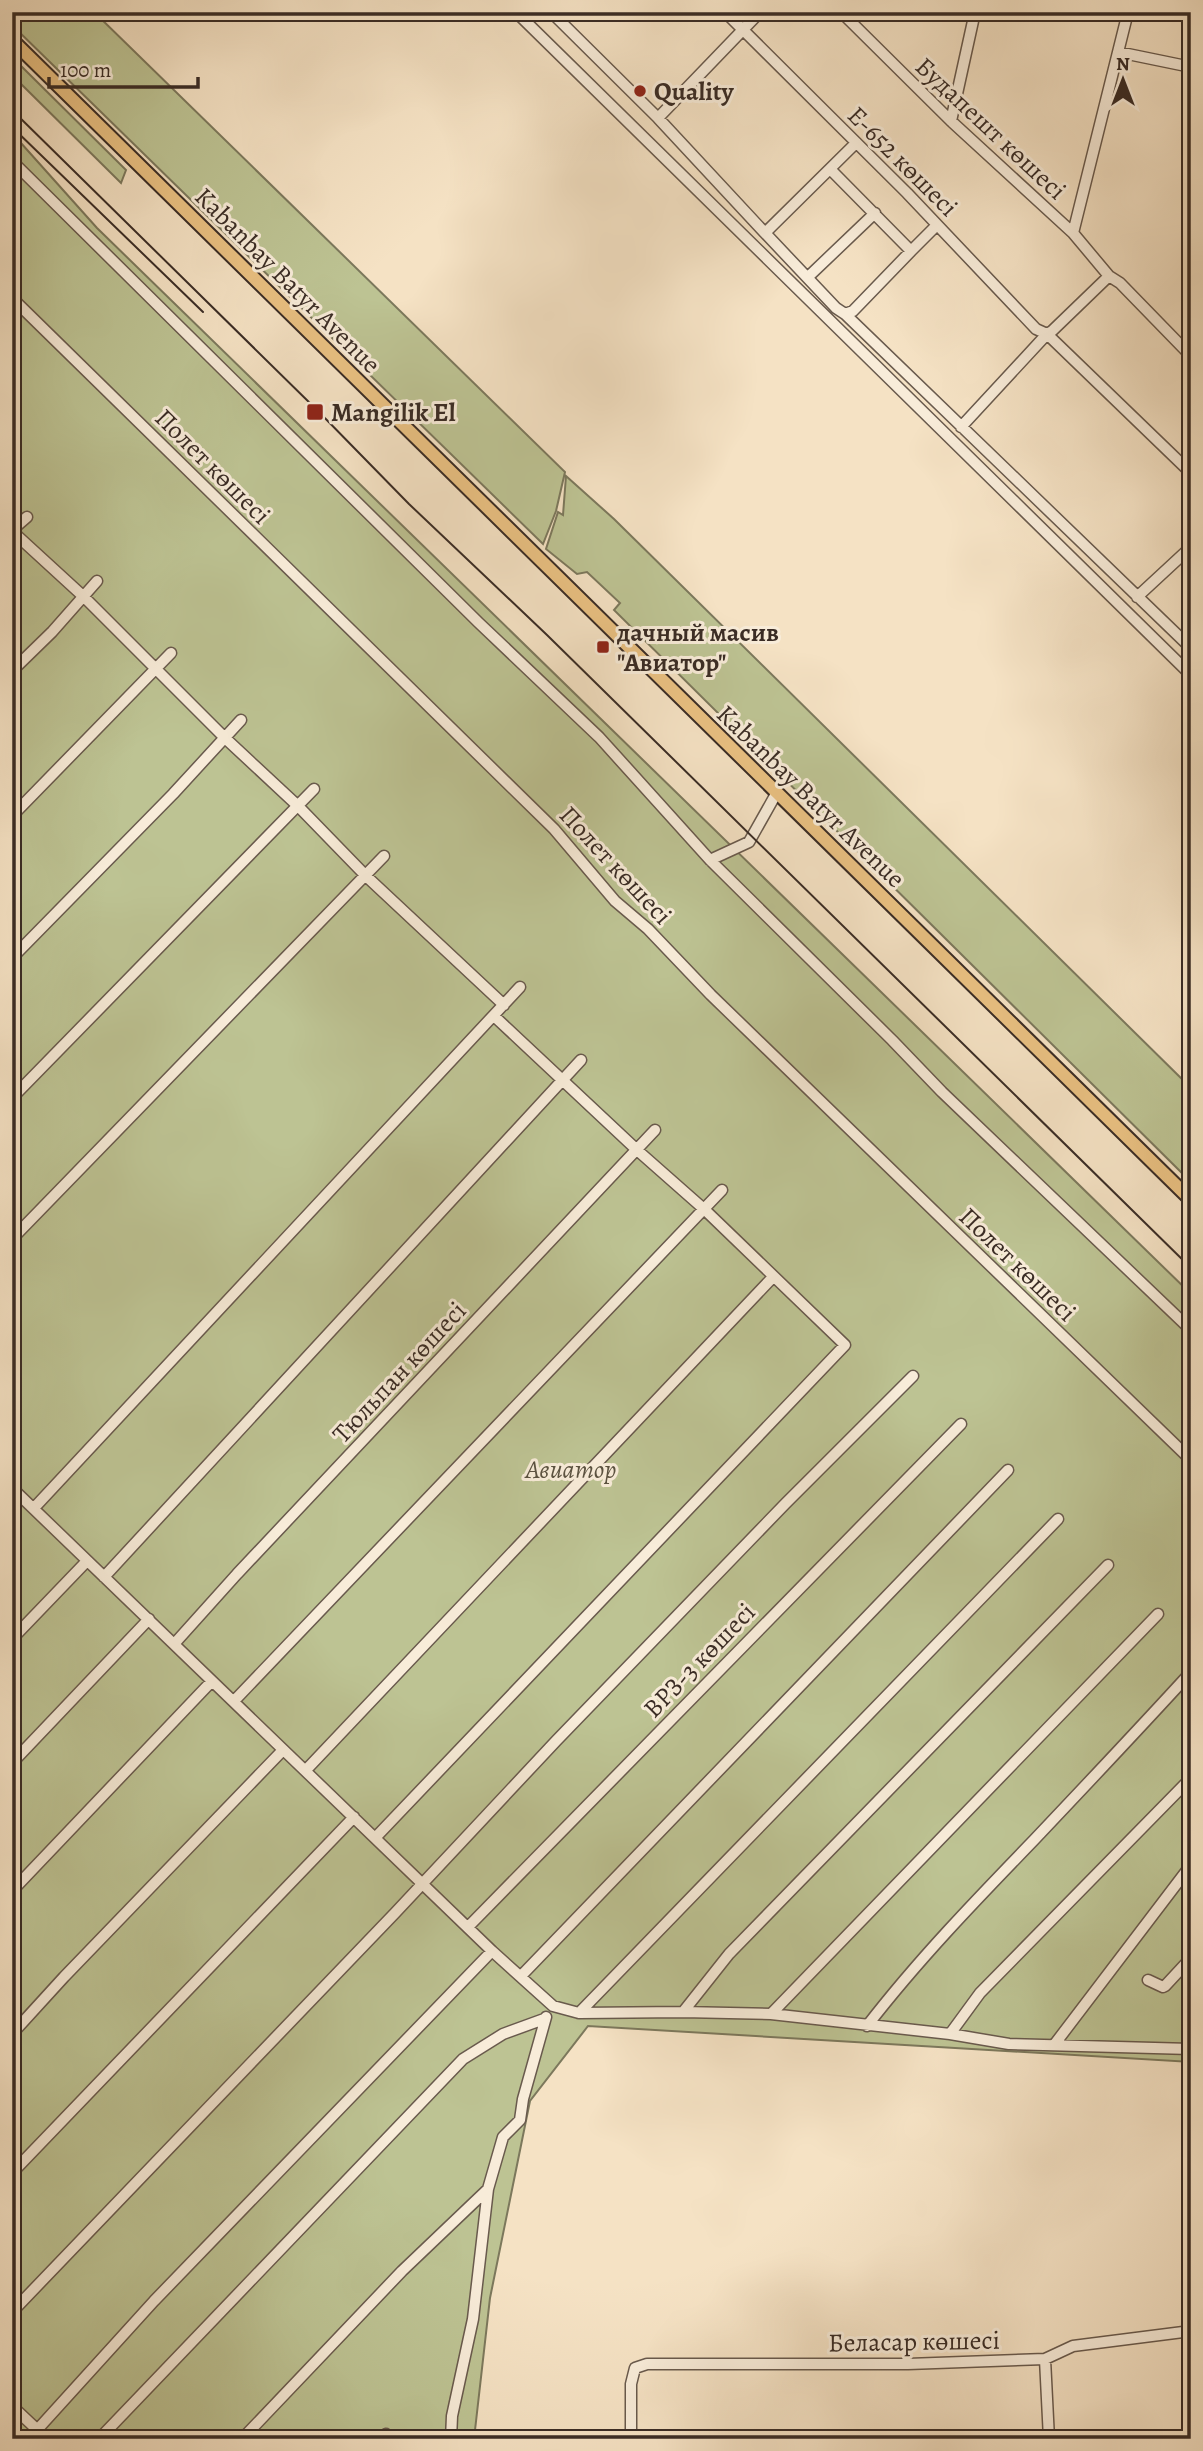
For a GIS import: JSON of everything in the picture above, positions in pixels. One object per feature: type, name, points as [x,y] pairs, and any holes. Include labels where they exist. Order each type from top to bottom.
[{"type":"main road","name":"Kabanbay Batyr Avenue","points":[[12,40],[1191,1200]]},
{"type":"street","points":[[516,12],[1191,675]]},
{"type":"street","points":[[551,12],[658,118],[836,308],[1191,648]]},
{"type":"street","name":"Е-652 көшесі","points":[[725,12],[937,225],[1036,329],[1049,332],[1191,473]]},
{"type":"street","points":[[658,118],[760,12]]},
{"type":"street","name":"Будапешт көшесі","points":[[841,12],[951,121],[1073,233],[1109,276],[1120,283],[1190,354]]},
{"type":"street","points":[[951,121],[975,12]]},
{"type":"street","points":[[1073,233],[1128,12]]},
{"type":"street","points":[[1118,52],[1191,67]]},
{"type":"street","points":[[765,233],[856,143]]},
{"type":"street","points":[[12,160],[469,613],[599,737],[710,860],[942,1092],[1191,1330]]},
{"type":"street","points":[[831,170],[911,251]]},
{"type":"street","points":[[808,277],[875,213]]},
{"type":"street","points":[[845,314],[853,311],[937,225]]},
{"type":"street","points":[[961,427],[1049,332],[1109,276]]},
{"type":"street","name":"Полет көшесі","points":[[12,298],[554,829],[615,901],[648,929],[711,995],[1191,1460]]},
{"type":"street","points":[[27,517],[12,531],[84,597],[366,876],[504,1005]]},
{"type":"street","points":[[1137,597],[1191,547]]},
{"type":"street","points":[[12,671],[97,581]]},
{"type":"street","points":[[12,816],[171,653]]},
{"type":"street","points":[[12,958],[173,794],[241,720]]},
{"type":"street","points":[[12,1098],[314,789]]},
{"type":"street","points":[[710,860],[749,842],[776,794]]},
{"type":"street","points":[[12,1239],[384,856]]},
{"type":"street","points":[[34,1508],[520,987]]},
{"type":"street","points":[[376,1838],[845,1345],[705,1210],[494,1016]]},
{"type":"street","points":[[104,1577],[581,1060]]},
{"type":"street","name":"Тюльпан көшесі","points":[[175,1643],[655,1130]]},
{"type":"street","points":[[234,1701],[722,1190]]},
{"type":"street","points":[[306,1770],[773,1277]]},
{"type":"street","points":[[12,2312],[556,1741],[913,1376]]},
{"type":"street","name":"ВРЗ-3 көшесі","points":[[468,1927],[961,1424]]},
{"type":"street","points":[[521,1976],[1008,1470]]},
{"type":"street","points":[[14,1493],[34,1508],[86,1562],[175,1643],[552,2006],[579,2013],[771,2014],[950,2034],[1009,2044],[1191,2049]]},
{"type":"street","points":[[579,2013],[1058,1519]]},
{"type":"street","points":[[12,1639],[86,1562]]},
{"type":"street","points":[[683,2012],[729,1954],[1108,1565]]},
{"type":"street","points":[[771,2014],[1158,1614]]},
{"type":"street","points":[[12,1763],[149,1619]]},
{"type":"street","points":[[867,2026],[904,1978],[946,1931],[1191,1672]]},
{"type":"street","points":[[12,1891],[212,1681]]},
{"type":"street","points":[[12,2034],[284,1750]]},
{"type":"street","points":[[950,2034],[980,1993],[1191,1778]]},
{"type":"street","points":[[12,2172],[354,1817]]},
{"type":"street","points":[[1054,2045],[1191,1865]]},
{"type":"street","points":[[37,2430],[154,2301],[492,1951]]},
{"type":"street","points":[[1148,1980],[1166,1986],[1191,1958]]},
{"type":"street","points":[[451,2439],[452,2416],[473,2319],[488,2189],[503,2137],[520,2120],[544,2020],[552,2006]]},
{"type":"street","points":[[99,2439],[463,2059],[503,2034],[544,2020]]},
{"type":"street","points":[[242,2439],[402,2271],[488,2189]]},
{"type":"street","name":"Беласар көшесі","points":[[631,2439],[631,2384],[635,2368],[647,2364],[908,2364],[1045,2359],[1073,2346],[1191,2331]]},
{"type":"street","points":[[1045,2359],[1049,2439]]},
{"type":"street","points":[[12,2406],[47,2439]]},
{"type":"green space","points":[[12,12],[94,12],[565,472],[556,511],[543,544],[12,25]]},
{"type":"green space","points":[[12,57],[126,170],[121,183],[12,75]]},
{"type":"green space","name":"Авиатор","points":[[12,133],[97,228],[1191,1294],[1191,2062],[588,2026],[530,2101],[490,2298],[474,2439],[12,2439]]},
{"type":"green space","points":[[566,476],[614,519],[1191,1088],[1191,1182],[614,610],[620,603],[587,572],[577,574],[546,549],[558,512],[563,515]]},
{"type":"tram line","points":[[12,110],[409,504],[547,635],[1191,1268]]},
{"type":"tram line","points":[[12,127],[203,312]]},
{"type":"place","name":"Quality","points":[[640,91]]},
{"type":"place","name":"Mangilik El","points":[[315,412]]},
{"type":"place","name":"дачный масив \"Авиатор\"","points":[[603,647]]}]
